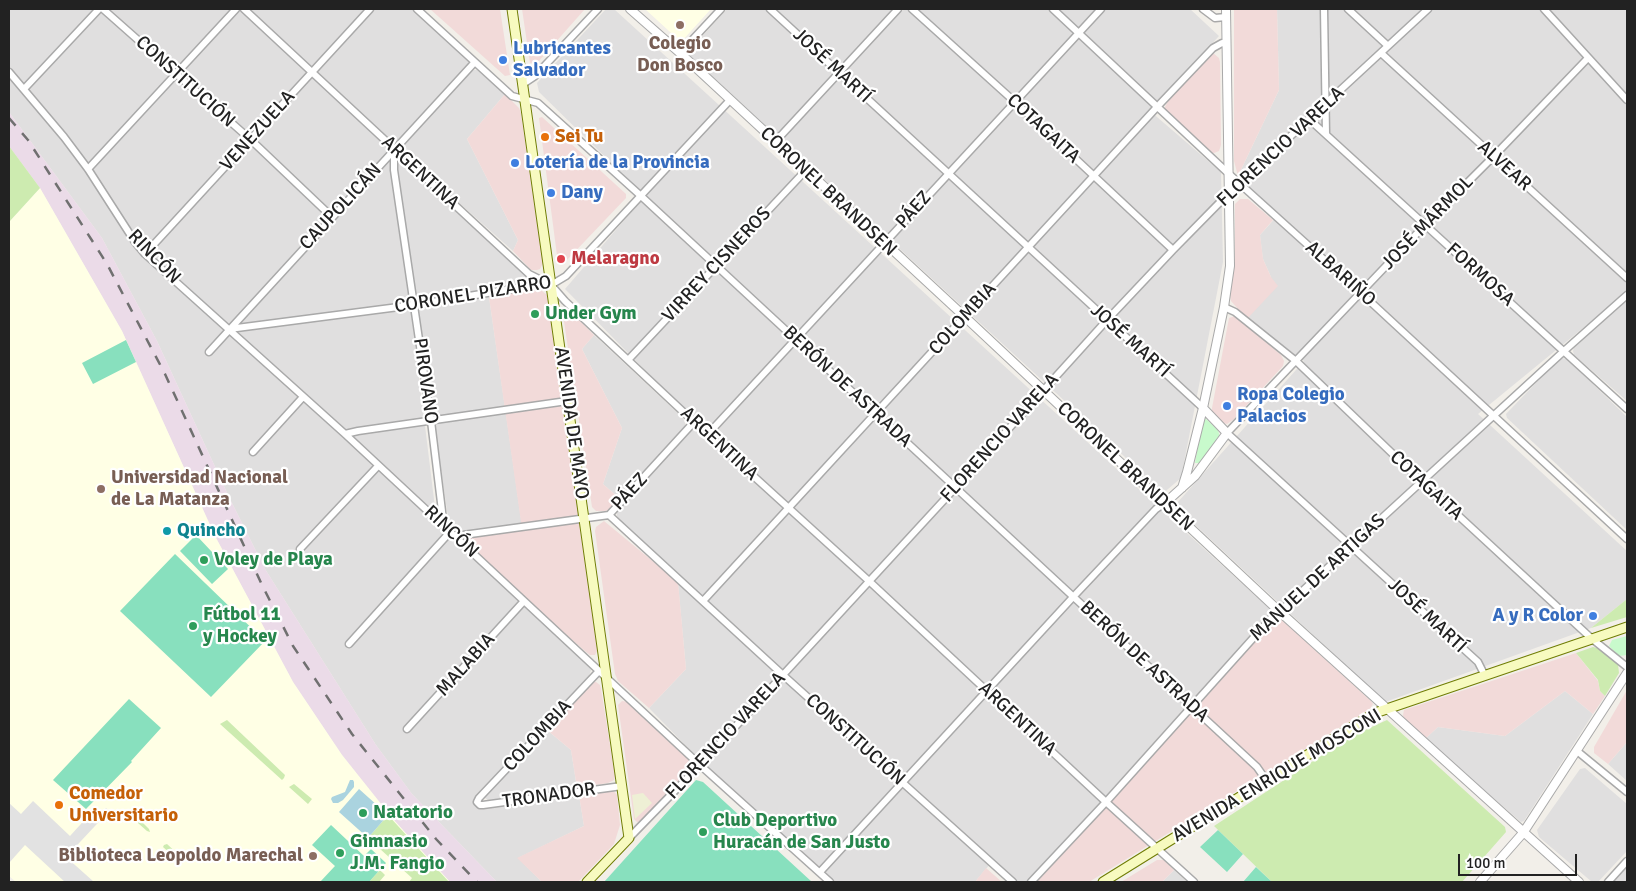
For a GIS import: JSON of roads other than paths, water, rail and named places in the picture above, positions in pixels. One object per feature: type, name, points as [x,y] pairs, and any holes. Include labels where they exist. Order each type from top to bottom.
[{"type":"main road","name":"AVENIDA DE MAYO","points":[[512,9],[629,838]]},
{"type":"main road","name":"AVENIDA ENRIQUE MOSCONI","points":[[1104,882],[1362,721],[1388,708],[1627,626]]},
{"type":"main road","name":"FLORENCIO VARELA","points":[[586,882],[629,838]]},
{"type":"street","points":[[24,89],[99,9]]},
{"type":"street","name":"CONSTITUCIÓN","points":[[103,9],[251,140],[332,217]]},
{"type":"street","points":[[88,169],[236,9]]},
{"type":"street","name":"ARGENTINA","points":[[244,9],[529,274],[551,285],[565,301],[694,422],[1194,882]]},
{"type":"street","name":"VENEZUELA","points":[[145,254],[370,9]]},
{"type":"street","name":"BERÓN DE ASTRADA","points":[[417,9],[512,96],[538,103],[641,196],[1074,596],[1257,767],[1266,780]]},
{"type":"street","points":[[523,84],[535,76],[598,9]]},
{"type":"street","name":"CORONEL BRANDSEN","points":[[630,9],[680,53],[1279,611],[1579,882]]},
{"type":"street","points":[[680,53],[721,9]]},
{"type":"street","name":"JOSÉ MARTÍ","points":[[770,9],[1203,408],[1227,433],[1478,662],[1485,676]]},
{"type":"street","points":[[775,142],[898,9]]},
{"type":"street","name":"COTAGAITA","points":[[912,9],[1015,102],[1173,250]]},
{"type":"street","name":"ALBARIÑO","points":[[1053,9],[1229,174],[1361,293],[1627,539]]},
{"type":"street","name":"PÁEZ","points":[[708,434],[1101,9]]},
{"type":"street","points":[[1182,488],[1188,472],[1203,408],[1224,307],[1231,256],[1226,13],[1216,18],[1203,9]]},
{"type":"street","points":[[1324,9],[1326,134]]},
{"type":"street","points":[[1348,9],[1388,46]]},
{"type":"street","name":"FLORENCIO VARELA","points":[[629,838],[700,765],[1173,250],[1229,193],[1428,9]]},
{"type":"street","points":[[1544,9],[1627,100]]},
{"type":"street","name":"COLOMBIA","points":[[703,601],[1157,107],[1214,48],[1222,43],[1226,44]]},
{"type":"street","name":"ALVEAR","points":[[1381,53],[1627,278]]},
{"type":"street","name":"JOSÉ MÁRMOL","points":[[1227,433],[1588,58]]},
{"type":"street","name":"CAUPOLICÁN","points":[[209,352],[474,63]]},
{"type":"street","name":"RINCÓN","points":[[9,72],[64,137],[88,169],[135,242],[145,254],[345,434],[700,765],[830,882]]},
{"type":"street","name":"CORONEL PIZARRO","points":[[229,329],[414,305],[530,286],[551,285],[566,276],[730,100]]},
{"type":"street","name":"FORMOSA","points":[[1310,120],[1627,409]]},
{"type":"street","name":"PIROVANO","points":[[394,149],[394,170],[443,524]]},
{"type":"street","name":"VIRREY CISNEROS","points":[[629,359],[806,170]]},
{"type":"street","name":"MANUEL DE ARTIGAS","points":[[1031,882],[1106,802],[1273,616],[1627,295]]},
{"type":"street","name":"COTAGAITA","points":[[1224,307],[1235,312],[1296,361],[1422,482],[1592,638],[1627,667]]},
{"type":"street","points":[[253,452],[303,397]]},
{"type":"street","points":[[345,434],[567,401]]},
{"type":"street","name":"PÁEZ","points":[[456,537],[610,515],[694,422]]},
{"type":"street","points":[[820,872],[1074,596],[1156,510],[1195,476],[1227,433]]},
{"type":"street","points":[[300,548],[378,466]]},
{"type":"street","name":"CONSTITUCIÓN","points":[[610,515],[783,675],[1013,882]]},
{"type":"street","points":[[349,644],[450,532]]},
{"type":"street","name":"MALABIA","points":[[407,729],[524,601]]},
{"type":"street","name":"COLOMBIA","points":[[477,802],[478,798],[599,671]]},
{"type":"street","points":[[1480,882],[1524,833],[1627,674]]},
{"type":"street","points":[[1577,751],[1627,792]]},
{"type":"street","name":"TRONADOR","points":[[477,802],[483,805],[622,786]]},
{"type":"street","points":[[1608,882],[1627,862]]},
{"type":"water","points":[[350,780],[353,780],[354,787],[343,800],[333,803],[332,797],[345,792]]},
{"type":"water","name":"Natatorio","points":[[359,789],[388,815],[368,838],[339,812]]},
{"type":"railway","points":[[9,118],[28,140],[107,264],[165,374],[262,585],[293,646],[352,734],[436,839],[477,882]]},
{"type":"place","name":"Colegio Don Bosco","points":[[680,25]]},
{"type":"place","name":"Lubricantes Salvador","points":[[503,60]]},
{"type":"place","name":"Sei Tu","points":[[545,137]]},
{"type":"place","name":"Lotería de la Provincia","points":[[515,163]]},
{"type":"place","name":"Dany","points":[[551,193]]},
{"type":"place","name":"Melaragno","points":[[561,259]]},
{"type":"place","name":"Under Gym","points":[[535,314]]},
{"type":"place","name":"Ropa Colegio Palacios","points":[[1227,406]]},
{"type":"place","name":"Universidad Nacional de La Matanza","points":[[101,489]]},
{"type":"place","name":"Quincho","points":[[167,531]]},
{"type":"place","name":"Voley de Playa","points":[[204,560]]},
{"type":"place","name":"A y R Color","points":[[1593,616]]},
{"type":"place","name":"Fútbol 11 y Hockey","points":[[193,626]]},
{"type":"place","name":"Comedor Universitario","points":[[59,805]]},
{"type":"place","name":"Natatorio","points":[[363,813]]},
{"type":"place","name":"Club Deportivo Huracán de San Justo","points":[[703,832]]},
{"type":"place","name":"Gimnasio J.M. Fangio","points":[[340,853]]},
{"type":"place","name":"Biblioteca Leopoldo Marechal","points":[[313,856]]}]
